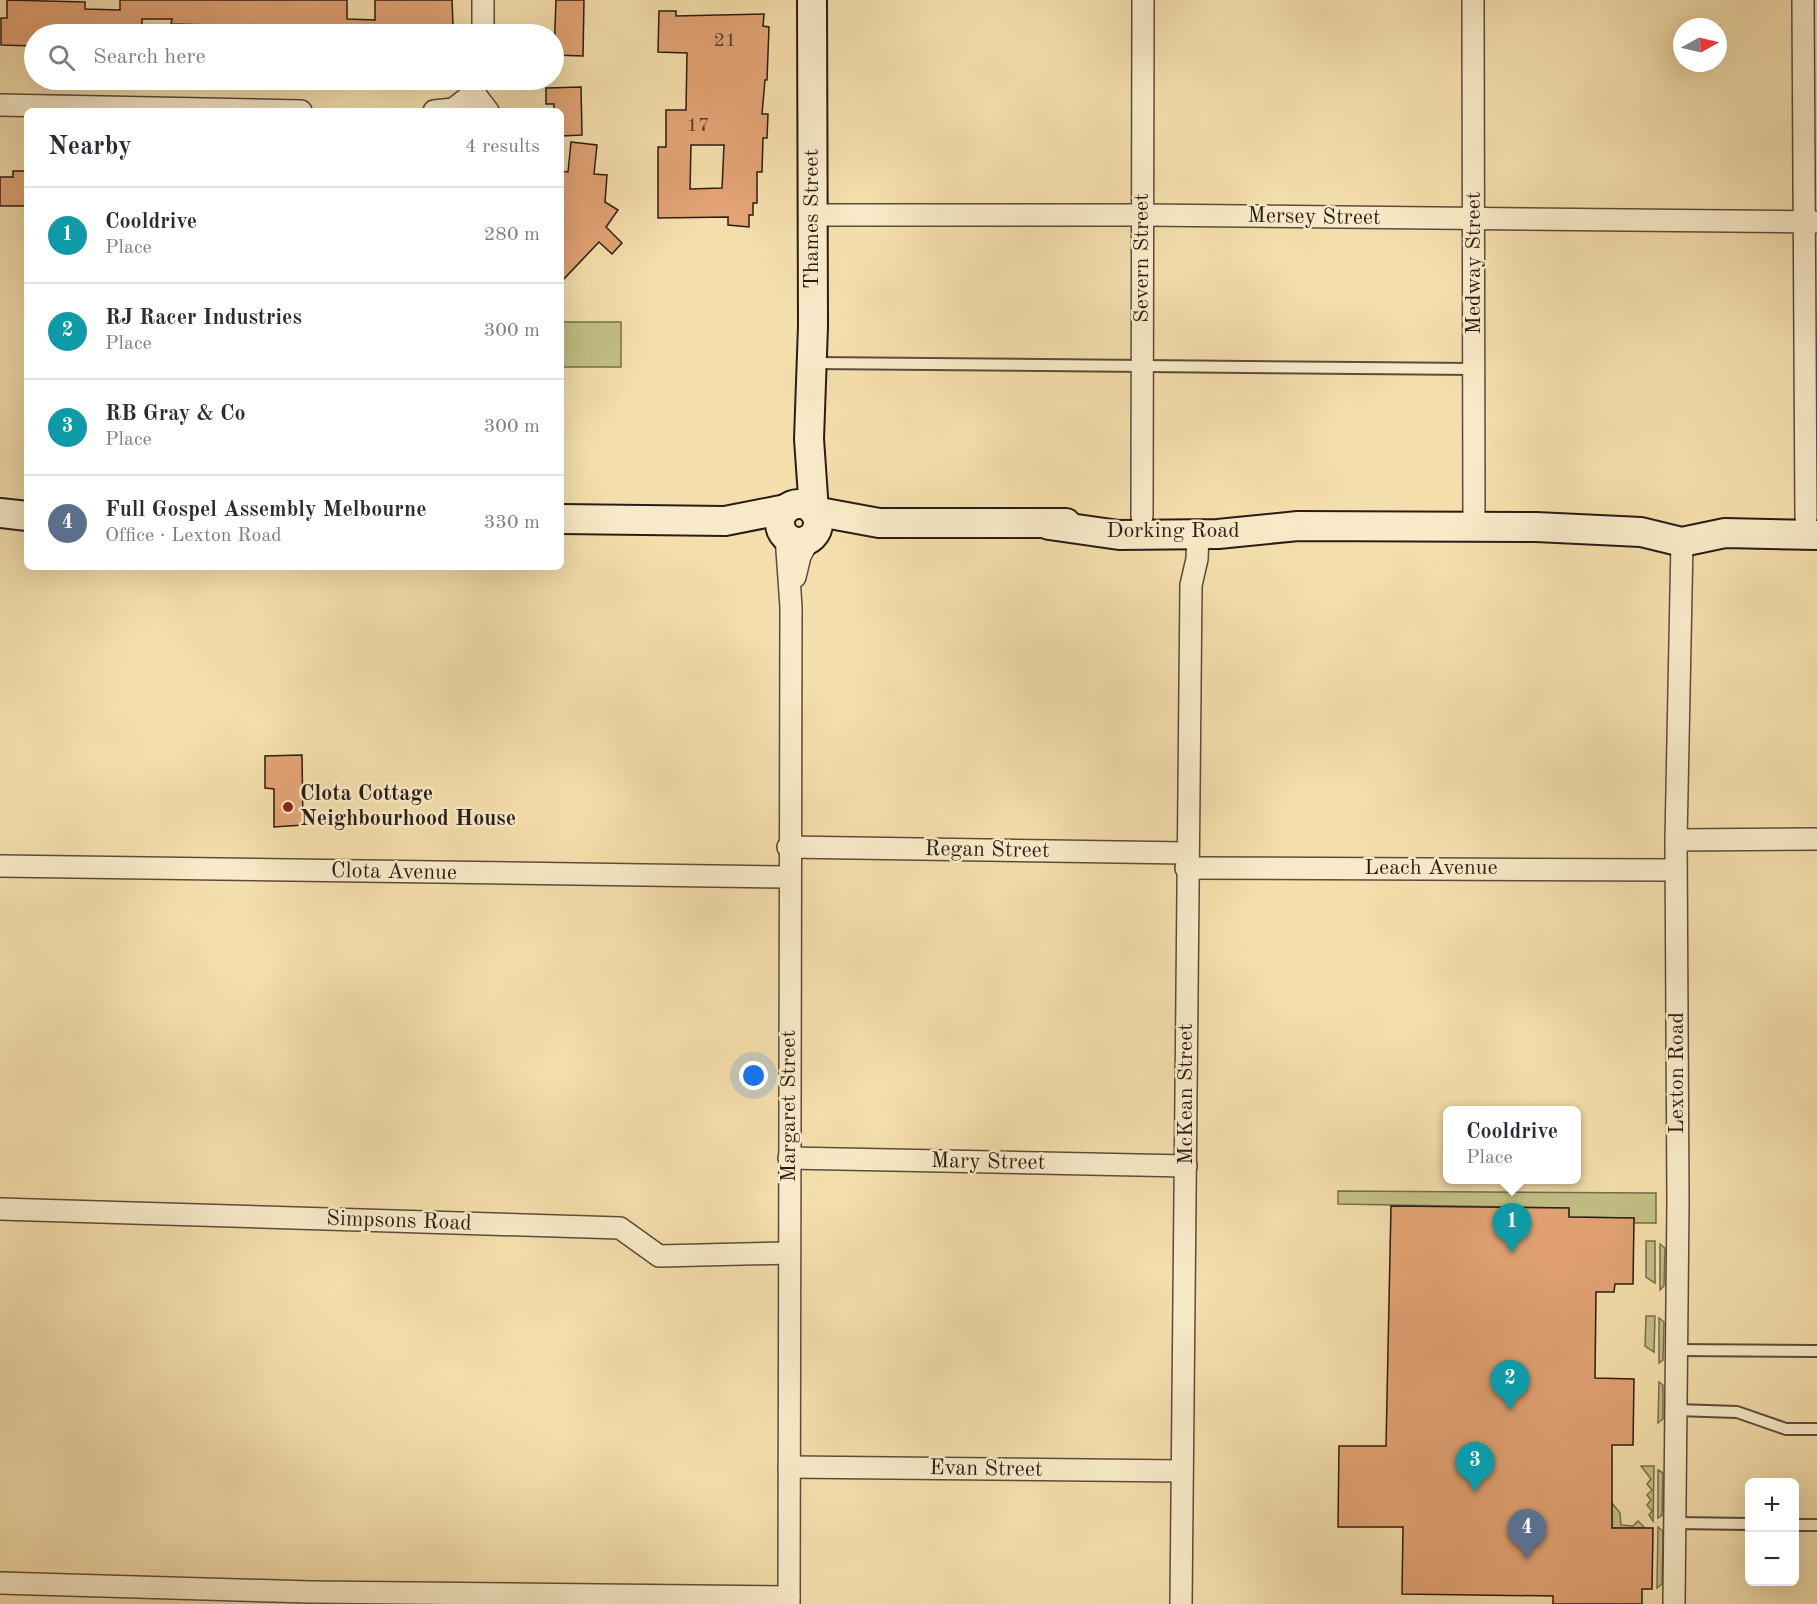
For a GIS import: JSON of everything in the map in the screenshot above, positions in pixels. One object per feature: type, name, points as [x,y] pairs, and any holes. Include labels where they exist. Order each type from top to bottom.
[{"type":"main road","name":"Thames Street","points":[[799,523],[795,496],[809,439],[813,363],[812,0]]},
{"type":"main road","points":[[0,508],[24,506]]},
{"type":"main road","points":[[0,513],[24,516]]},
{"type":"main road","name":"Dorking Road","points":[[564,519],[1049,525],[1142,516],[1227,517],[1298,526]]},
{"type":"main road","name":"Dorking Road","points":[[1536,527],[1630,516],[1684,525],[1721,518],[1813,524]]},
{"type":"main road","name":"Dorking Road","points":[[1049,525],[1119,535],[1191,534],[1298,526],[1536,527],[1641,532],[1682,542],[1725,533],[1813,524]]},
{"type":"street","points":[[483,0],[483,24]]},
{"type":"street","name":"Severn Street","points":[[1142,516],[1143,0]]},
{"type":"street","name":"Medway Street","points":[[1473,0],[1474,526]]},
{"type":"street","points":[[1803,0],[1810,222],[1813,524]]},
{"type":"street","points":[[454,108],[472,90]]},
{"type":"street","points":[[478,90],[487,108]]},
{"type":"street","points":[[0,105],[150,108]]},
{"type":"street","name":"Mersey Street","points":[[812,215],[1143,215],[1810,222]]},
{"type":"street","name":"Margaret Street","points":[[789,1600],[790,607],[797,564],[799,523]]},
{"type":"street","name":"McKean Street","points":[[1181,1604],[1186,1166],[1186,860],[1191,585],[1197,559],[1191,534]]},
{"type":"street","name":"Lexton Road","points":[[1674,1604],[1677,1350],[1676,840],[1682,542]]},
{"type":"street","points":[[1676,840],[1817,839]]},
{"type":"street","name":"Regan Street","points":[[788,847],[1186,860]]},
{"type":"street","name":"Leach Avenue","points":[[1186,860],[1676,870]]},
{"type":"street","name":"Clota Avenue","points":[[0,866],[788,877]]},
{"type":"street","name":"Mary Street","points":[[789,1158],[1186,1166]]},
{"type":"street","name":"Simpsons Road","points":[[0,1209],[620,1228],[659,1256],[789,1253]]},
{"type":"street","name":"Evan Street","points":[[789,1467],[1182,1472]]},
{"type":"street","points":[[0,1583],[310,1598],[789,1600]]},
{"type":"lane","points":[[813,363],[1474,369]]},
{"type":"lane","points":[[1677,1350],[1817,1351]]},
{"type":"lane","points":[[1676,1410],[1737,1412],[1786,1429],[1817,1429]]},
{"type":"lane","points":[[1675,1523],[1745,1524]]},
{"type":"lane","points":[[1799,1525],[1817,1525]]},
{"type":"shaded area","points":[[564,322],[621,322],[621,367],[564,367]]},
{"type":"shaded area","points":[[1338,1191],[1656,1193],[1656,1223],[1634,1223],[1634,1218],[1569,1217],[1569,1208],[1338,1204]]},
{"type":"shaded area","points":[[1646,1241],[1655,1241],[1655,1283],[1646,1277]]},
{"type":"shaded area","points":[[1660,1244],[1665,1248],[1664,1286],[1660,1290]]},
{"type":"shaded area","points":[[1646,1316],[1655,1316],[1654,1352],[1645,1346]]},
{"type":"shaded area","points":[[1659,1318],[1664,1322],[1663,1360],[1659,1363]]},
{"type":"shaded area","points":[[1659,1382],[1663,1385],[1663,1419],[1658,1423]]},
{"type":"shaded area","points":[[1641,1466],[1654,1466],[1653,1521],[1649,1515],[1652,1511],[1647,1505],[1651,1500],[1647,1495],[1652,1490],[1647,1484],[1651,1479]]},
{"type":"shaded area","points":[[1658,1470],[1663,1473],[1662,1515],[1658,1518]]},
{"type":"shaded area","points":[[1612,1503],[1620,1513],[1621,1525],[1633,1526],[1638,1521],[1645,1528],[1612,1528]]},
{"type":"shaded area","points":[[1658,1527],[1663,1531],[1662,1584],[1657,1588]]},
{"type":"building","points":[[7,0],[85,2],[85,9],[120,10],[120,0],[347,0],[347,19],[375,20],[375,0],[452,0],[453,24],[171,24],[172,19],[142,19],[142,24],[24,24],[24,46],[1,45],[1,18],[7,18]]},
{"type":"building","points":[[556,0],[584,0],[583,56],[564,55],[564,24],[555,24]]},
{"type":"building","points":[[659,11],[676,11],[676,16],[764,14],[763,26],[769,27],[767,80],[765,80],[762,114],[768,114],[767,138],[763,138],[762,172],[757,172],[757,203],[753,203],[753,215],[749,215],[749,227],[728,225],[728,217],[658,218],[658,147],[666,147],[666,110],[686,110],[687,53],[658,52]],"holes":[[[691,145],[724,145],[722,188],[690,189]]]},
{"type":"building","points":[[564,87],[581,87],[582,135],[564,136],[564,108],[554,108],[554,104],[546,104],[546,90],[564,90]]},
{"type":"building","points":[[571,142],[597,145],[594,174],[607,175],[605,202],[618,210],[606,227],[622,243],[612,254],[599,242],[564,279],[564,171],[568,172]]},
{"type":"building","points":[[13,171],[24,171],[24,206],[0,206],[0,177],[13,177]]},
{"type":"building","name":"Clota Cottage Neighbourhood House","points":[[302,755],[303,825],[274,827],[274,789],[265,788],[265,756]]},
{"type":"building","points":[[1391,1206],[1569,1208],[1569,1217],[1634,1218],[1633,1284],[1615,1284],[1614,1292],[1596,1292],[1595,1378],[1634,1379],[1633,1445],[1612,1445],[1612,1528],[1653,1528],[1652,1589],[1642,1589],[1642,1604],[1553,1604],[1553,1596],[1402,1594],[1403,1527],[1338,1527],[1339,1446],[1386,1446]]},
{"type":"place","name":"Clota Cottage Neighbourhood House","points":[[288,807]]},
{"type":"place","name":"Cooldrive","points":[[1512,1253]]},
{"type":"place","name":"RJ Racer Industries","points":[[1510,1410]]},
{"type":"place","name":"RB Gray & Co","points":[[1475,1492]]},
{"type":"place","name":"Full Gospel Assembly Melbourne","points":[[1527,1559]]}]
